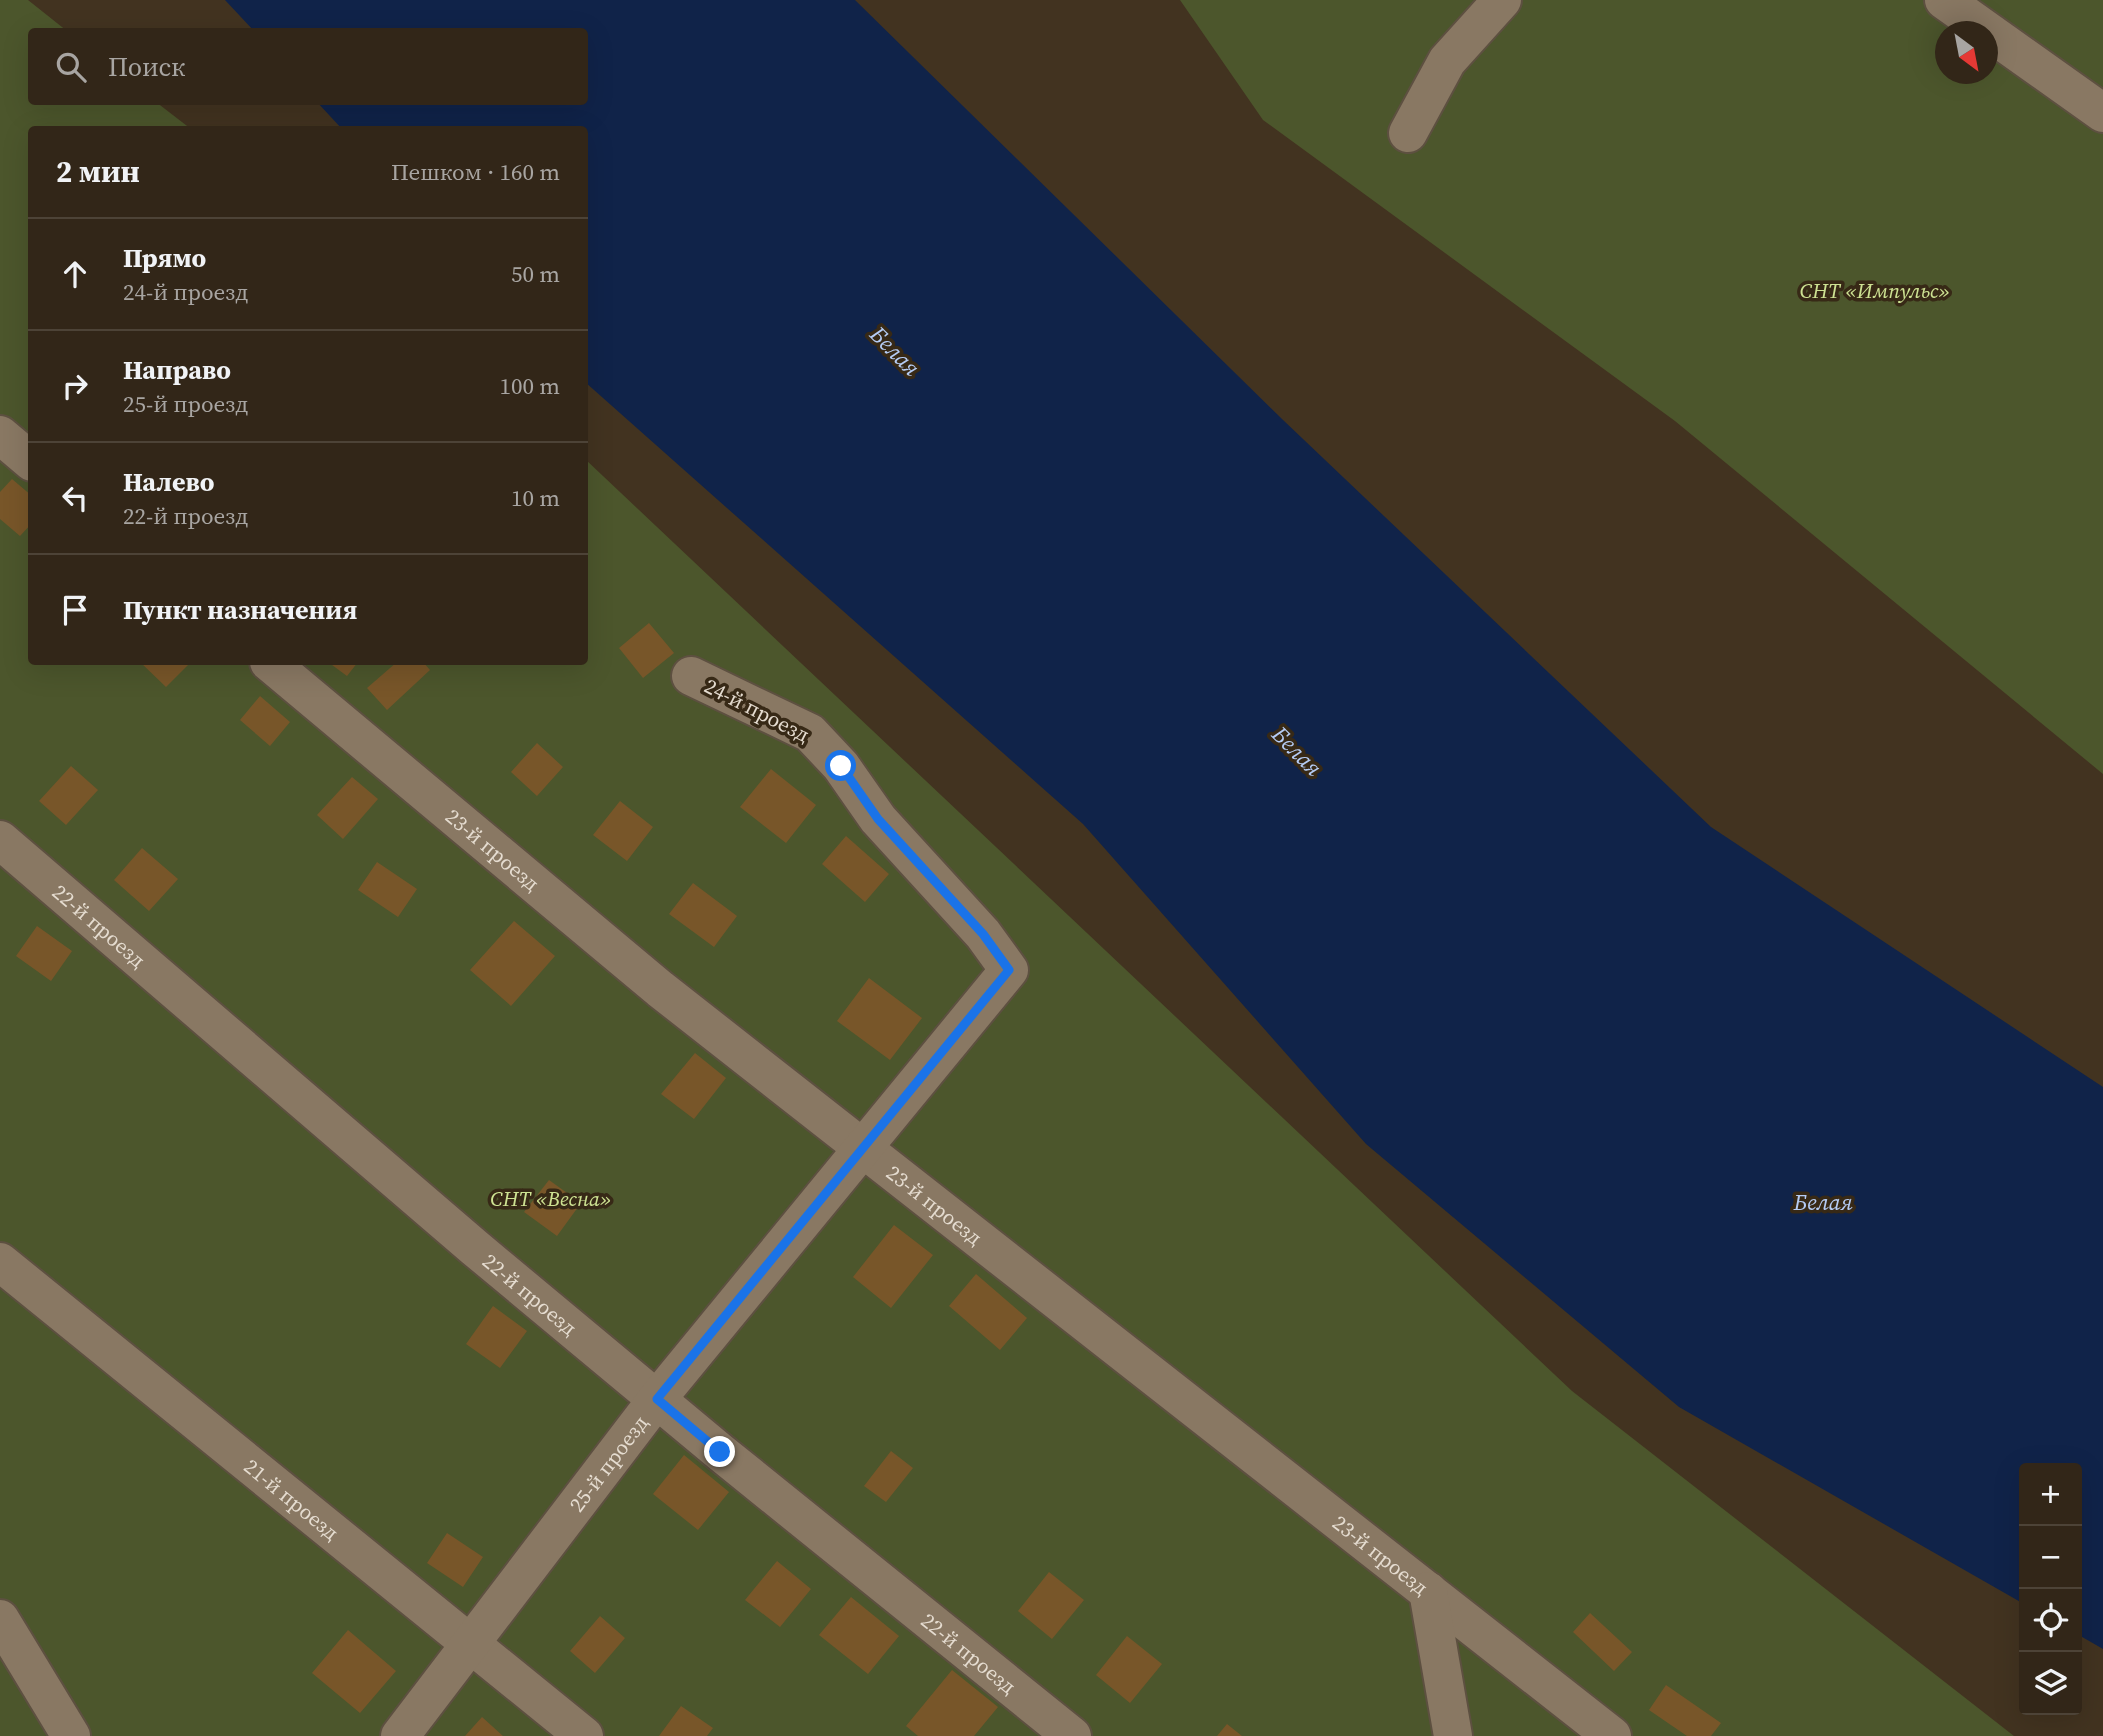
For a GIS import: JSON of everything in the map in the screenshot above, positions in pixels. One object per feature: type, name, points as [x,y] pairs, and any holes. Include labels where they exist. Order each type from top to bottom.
[{"type":"street","points":[[1408,133],[1447,61],[1502,0]]},
{"type":"street","points":[[1944,0],[2103,113]]},
{"type":"street","points":[[0,435],[28,459]]},
{"type":"street","name":"23-й проезд","points":[[273,665],[660,989],[1612,1736]]},
{"type":"street","name":"24-й проезд","points":[[691,676],[768,710],[810,733],[841,766],[878,819],[983,934],[1009,970]]},
{"type":"street","name":"22-й проезд","points":[[0,840],[475,1248],[1072,1736]]},
{"type":"street","name":"25-й проезд","points":[[400,1736],[657,1399],[1009,970]]},
{"type":"street","name":"21-й проезд","points":[[0,1262],[473,1643],[503,1672],[584,1736]]},
{"type":"street","points":[[1429,1591],[1453,1736]]},
{"type":"street","points":[[0,1619],[71,1736]]},
{"type":"green space","name":"СНТ «Весна»","points":[[0,0],[28,0],[63,28],[28,28],[28,105],[160,105],[187,126],[28,126],[28,665],[588,665],[588,462],[1572,1391],[2014,1736],[0,1736]]},
{"type":"green space","name":"СНТ «Импульс»","points":[[1180,0],[2103,0],[2103,774],[1675,421],[1263,120]]},
{"type":"water","name":"Белая","points":[[225,0],[855,0],[1282,419],[1711,827],[2103,1087],[2103,1649],[2082,1637],[2082,1463],[2019,1463],[2019,1601],[1679,1407],[1366,1144],[1083,824],[588,385],[588,126],[339,126],[320,105],[588,105],[588,28],[251,28]]},
{"type":"building","points":[[12,479],[28,493],[28,527],[20,536],[0,519],[0,492]]},
{"type":"building","points":[[649,623],[674,653],[643,678],[619,648]]},
{"type":"building","points":[[143,665],[188,665],[166,687]]},
{"type":"building","points":[[332,665],[356,665],[347,676]]},
{"type":"building","points":[[394,665],[426,665],[430,670],[387,710],[367,688]]},
{"type":"building","points":[[260,696],[290,722],[270,746],[240,720]]},
{"type":"building","points":[[537,743],[563,767],[537,796],[511,772]]},
{"type":"building","points":[[71,766],[98,790],[66,825],[39,801]]},
{"type":"building","points":[[771,769],[816,805],[786,843],[740,807]]},
{"type":"building","points":[[352,777],[378,799],[343,839],[317,815]]},
{"type":"building","points":[[620,801],[653,827],[627,861],[593,835]]},
{"type":"building","points":[[846,836],[889,874],[865,902],[822,864]]},
{"type":"building","points":[[142,848],[178,879],[149,911],[114,880]]},
{"type":"building","points":[[377,862],[417,889],[398,917],[358,890]]},
{"type":"building","points":[[693,883],[737,916],[714,947],[669,914]]},
{"type":"building","points":[[514,921],[555,956],[511,1006],[470,970]]},
{"type":"building","points":[[37,926],[72,951],[51,981],[16,956]]},
{"type":"building","points":[[869,978],[922,1018],[890,1060],[837,1021]]},
{"type":"building","points":[[695,1053],[726,1078],[694,1119],[661,1094]]},
{"type":"building","points":[[549,1180],[581,1203],[557,1236],[524,1212]]},
{"type":"building","points":[[894,1225],[933,1255],[891,1308],[853,1277]]},
{"type":"building","points":[[976,1274],[1027,1318],[1000,1350],[949,1306]]},
{"type":"building","points":[[493,1306],[527,1331],[500,1368],[466,1344]]},
{"type":"building","points":[[891,1451],[913,1468],[886,1502],[864,1486]]},
{"type":"building","points":[[684,1455],[729,1492],[698,1530],[653,1494]]},
{"type":"building","points":[[447,1533],[483,1557],[463,1587],[427,1563]]},
{"type":"building","points":[[777,1561],[811,1589],[780,1627],[745,1600]]},
{"type":"building","points":[[1049,1572],[1084,1600],[1052,1639],[1018,1611]]},
{"type":"building","points":[[851,1597],[899,1636],[868,1674],[819,1635]]},
{"type":"building","points":[[1590,1613],[1632,1652],[1614,1671],[1573,1632]]},
{"type":"building","points":[[600,1616],[625,1638],[595,1673],[570,1651]]},
{"type":"building","points":[[348,1630],[396,1671],[360,1713],[312,1673]]},
{"type":"building","points":[[1127,1636],[1162,1664],[1130,1703],[1096,1675]]},
{"type":"building","points":[[952,1670],[998,1707],[974,1736],[918,1736],[906,1726]]},
{"type":"building","points":[[1666,1685],[1721,1723],[1711,1736],[1687,1736],[1649,1710]]},
{"type":"building","points":[[681,1706],[713,1728],[707,1736],[659,1736]]},
{"type":"building","points":[[482,1717],[503,1736],[465,1736]]},
{"type":"building","points":[[1227,1724],[1242,1736],[1217,1736]]},
{"type":"route","points":[[720,1452],[657,1399],[1009,970],[983,934],[878,819],[841,766]]}]
